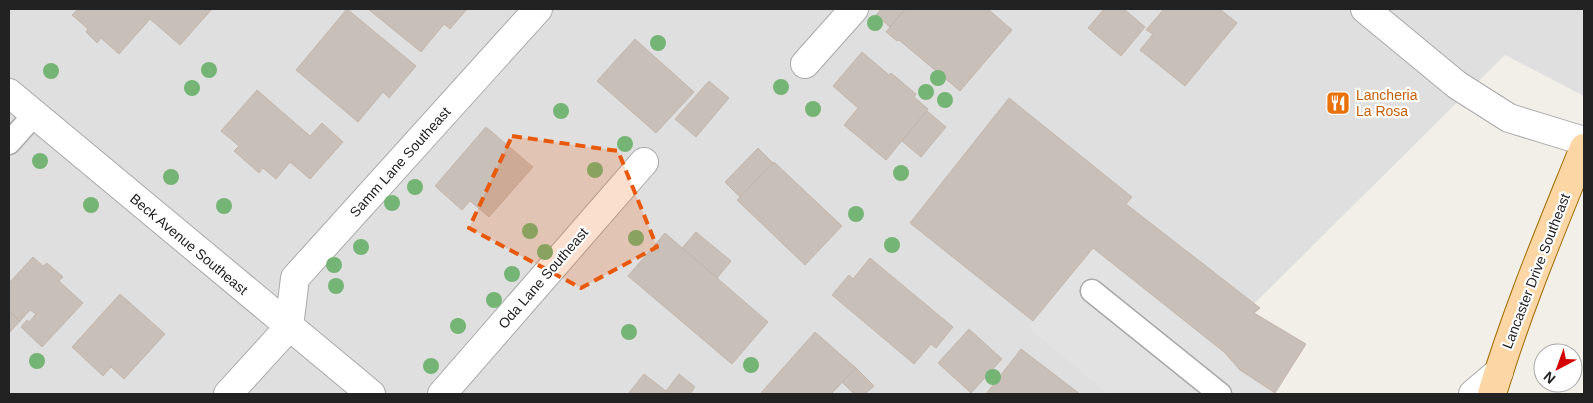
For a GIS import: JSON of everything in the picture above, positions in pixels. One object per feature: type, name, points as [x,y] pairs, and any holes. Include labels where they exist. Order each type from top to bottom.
[{"type":"main road","name":"Lancaster Drive Southeast","points":[[1495,383],[1533,274],[1584,148]]},
{"type":"street","name":"Samm Lane Southeast","points":[[289,327],[294,278],[538,9]]},
{"type":"street","points":[[804,64],[854,9]]},
{"type":"street","points":[[1364,9],[1457,85],[1509,118],[1584,141]]},
{"type":"street","name":"Beck Avenue Southeast","points":[[9,93],[371,394]]},
{"type":"street","name":"Oda Lane Southeast","points":[[442,394],[644,162]]},
{"type":"street","points":[[228,394],[289,327]]},
{"type":"street","points":[[1473,394],[1495,383]]},
{"type":"lane","points":[[9,143],[34,114]]},
{"type":"lane","points":[[1092,291],[1220,394]]},
{"type":"highlighted area","points":[[512,136],[618,151],[657,247],[581,288],[469,228]]},
{"type":"shaded area","points":[[9,9],[1584,9],[1584,96],[1505,55],[1163,394],[9,394]]},
{"type":"shaded area","points":[[1093,248],[1224,352],[1240,370],[1277,394],[1108,394],[1028,327]]},
{"type":"building","points":[[78,9],[212,9],[180,45],[150,19],[119,54],[101,38],[97,43],[86,32],[88,29],[72,15]]},
{"type":"building","points":[[347,9],[416,66],[389,98],[383,92],[358,122],[296,70]]},
{"type":"building","points":[[368,9],[467,9],[450,29],[444,24],[421,52]]},
{"type":"building","points":[[881,9],[905,9],[890,27],[876,15]]},
{"type":"building","points":[[905,9],[988,9],[1012,30],[960,91],[899,40],[897,41],[886,32]]},
{"type":"building","points":[[1104,9],[1124,9],[1145,27],[1121,56],[1088,28]]},
{"type":"building","points":[[1164,9],[1220,9],[1237,23],[1185,86],[1140,50],[1153,34],[1146,30]]},
{"type":"building","points":[[635,39],[694,92],[656,133],[597,81]]},
{"type":"building","points":[[862,52],[889,75],[891,73],[916,94],[914,97],[928,109],[886,160],[844,125],[858,108],[833,86]]},
{"type":"building","points":[[709,81],[729,98],[696,137],[675,119]]},
{"type":"building","points":[[257,90],[310,136],[322,123],[343,142],[310,179],[290,162],[276,179],[263,168],[259,173],[234,151],[239,146],[221,131]]},
{"type":"building","points":[[1009,98],[1132,197],[1126,204],[1260,308],[1254,313],[1306,344],[1275,393],[1240,370],[1224,352],[1093,248],[1033,321],[910,223]]},
{"type":"building","points":[[927,111],[946,127],[921,157],[902,141]]},
{"type":"building","points":[[486,127],[533,167],[489,217],[470,201],[462,210],[435,186]]},
{"type":"building","points":[[758,148],[773,163],[740,197],[725,182]]},
{"type":"building","points":[[774,162],[842,226],[805,265],[737,200]]},
{"type":"building","points":[[696,232],[731,261],[717,278],[682,248]]},
{"type":"building","points":[[665,233],[768,322],[732,364],[628,276]]},
{"type":"building","points":[[33,257],[43,266],[47,263],[63,277],[59,281],[83,303],[42,347],[21,327],[36,314],[30,310],[20,321],[9,311],[9,283]]},
{"type":"building","points":[[870,258],[953,327],[936,348],[931,344],[914,364],[832,295],[849,275],[853,279]]},
{"type":"building","points":[[120,294],[165,334],[124,379],[111,367],[103,376],[72,347]]},
{"type":"building","points":[[9,311],[20,321],[9,333]]},
{"type":"building","points":[[969,329],[1002,359],[971,393],[938,363]]},
{"type":"building","points":[[815,332],[856,368],[831,394],[760,394]]},
{"type":"building","points":[[1021,349],[1080,394],[986,394]]},
{"type":"building","points":[[856,368],[874,386],[865,394],[854,394],[842,382]]},
{"type":"building","points":[[644,374],[666,391],[669,394],[628,394]]},
{"type":"building","points":[[679,374],[695,387],[690,394],[669,394],[666,391]]},
{"type":"place","name":"Lancheria La Rosa","points":[[1338,103]]}]
